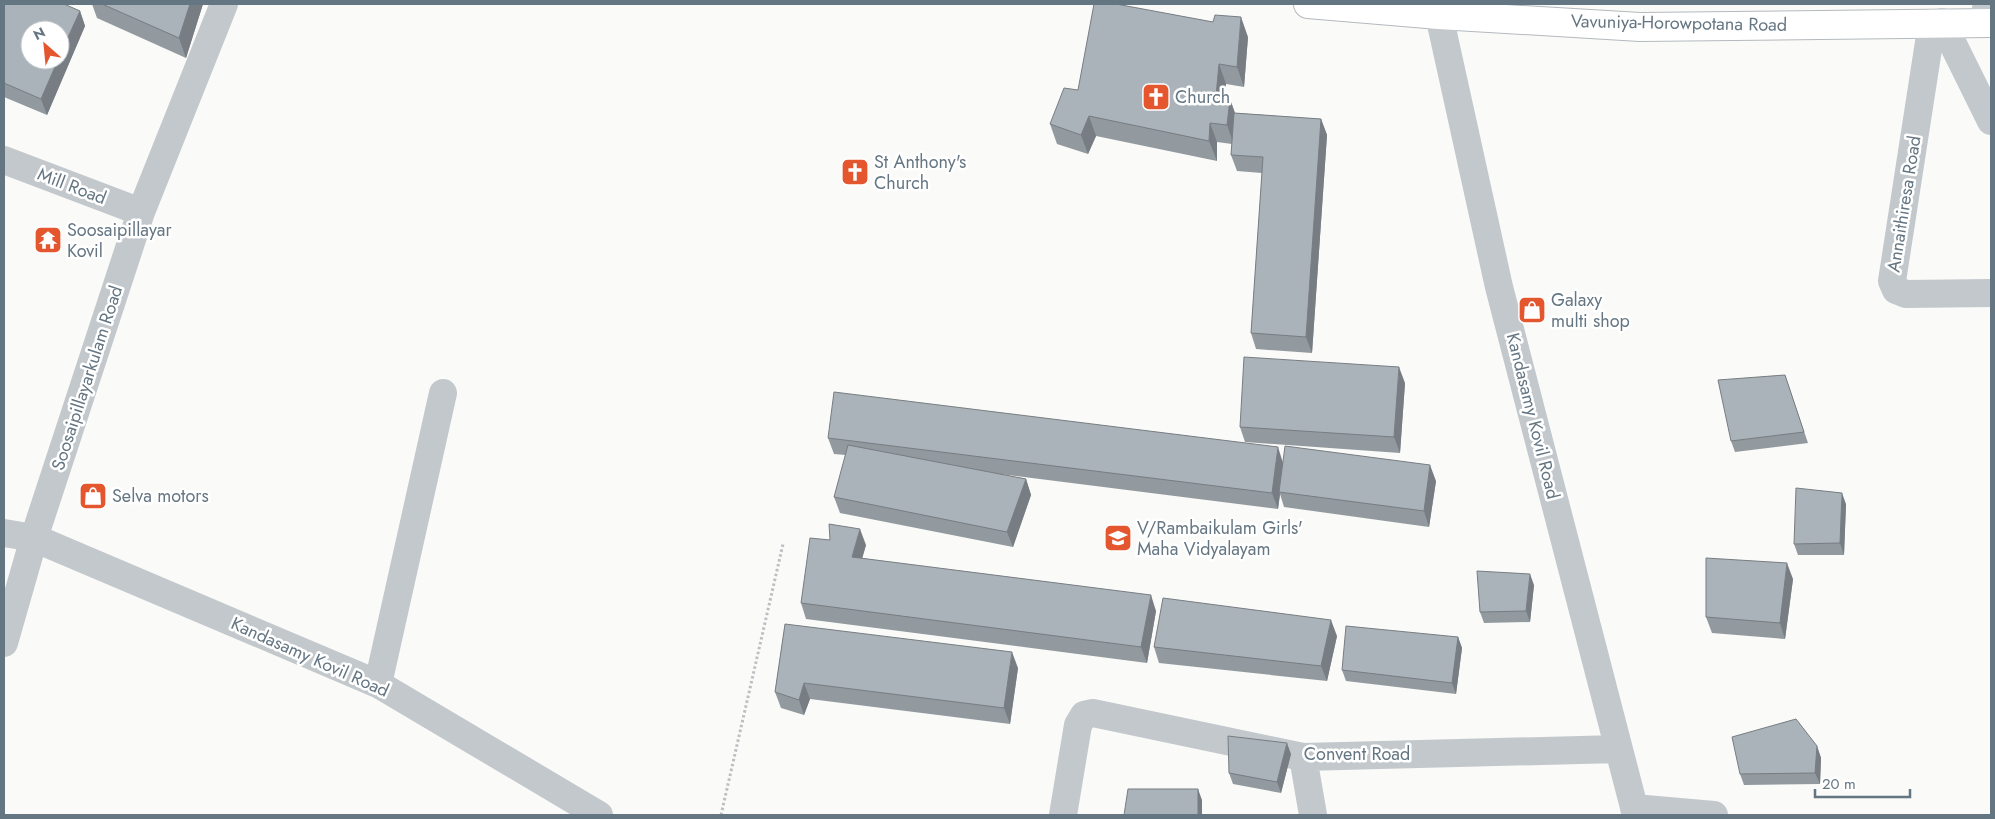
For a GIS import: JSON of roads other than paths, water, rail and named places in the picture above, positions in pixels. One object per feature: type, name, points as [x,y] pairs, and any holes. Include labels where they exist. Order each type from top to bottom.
[{"type":"highway","name":"Vavuniya-Horowpotana Road","points":[[1308,4],[1439,15],[1640,27],[1937,22],[1987,16]]},
{"type":"street","name":"Soosaipillayarkulam Road","points":[[4,644],[34,538],[141,212],[224,4]]},
{"type":"street","name":"Kandasamy Kovil Road","points":[[1439,15],[1500,286],[1635,812]]},
{"type":"street","points":[[1937,22],[1991,121]]},
{"type":"street","name":"Annaithiresa Road","points":[[1937,22],[1892,281],[1896,290],[1906,294],[1991,293]]},
{"type":"street","name":"Mill Road","points":[[4,160],[141,212]]},
{"type":"street","points":[[378,684],[443,393]]},
{"type":"street","name":"Kandasamy Kovil Road","points":[[4,533],[34,538],[378,684],[599,815]]},
{"type":"street","name":"Convent Road","points":[[1063,815],[1078,725],[1084,715],[1093,713],[1303,757],[1618,749]]},
{"type":"street","points":[[1303,757],[1313,815]]},
{"type":"street","points":[[1635,812],[1714,815]]},
{"type":"place","name":"Church","points":[[1156,97]]},
{"type":"place","name":"St Anthony's Church","points":[[855,172]]},
{"type":"place","name":"Soosaipillayar Kovil","points":[[48,240]]},
{"type":"place","name":"Galaxy multi shop","points":[[1532,310]]},
{"type":"place","name":"Selva motors","points":[[93,496]]},
{"type":"place","name":"V/Rambaikulam Girls' Maha Vidyalayam","points":[[1118,538]]}]
